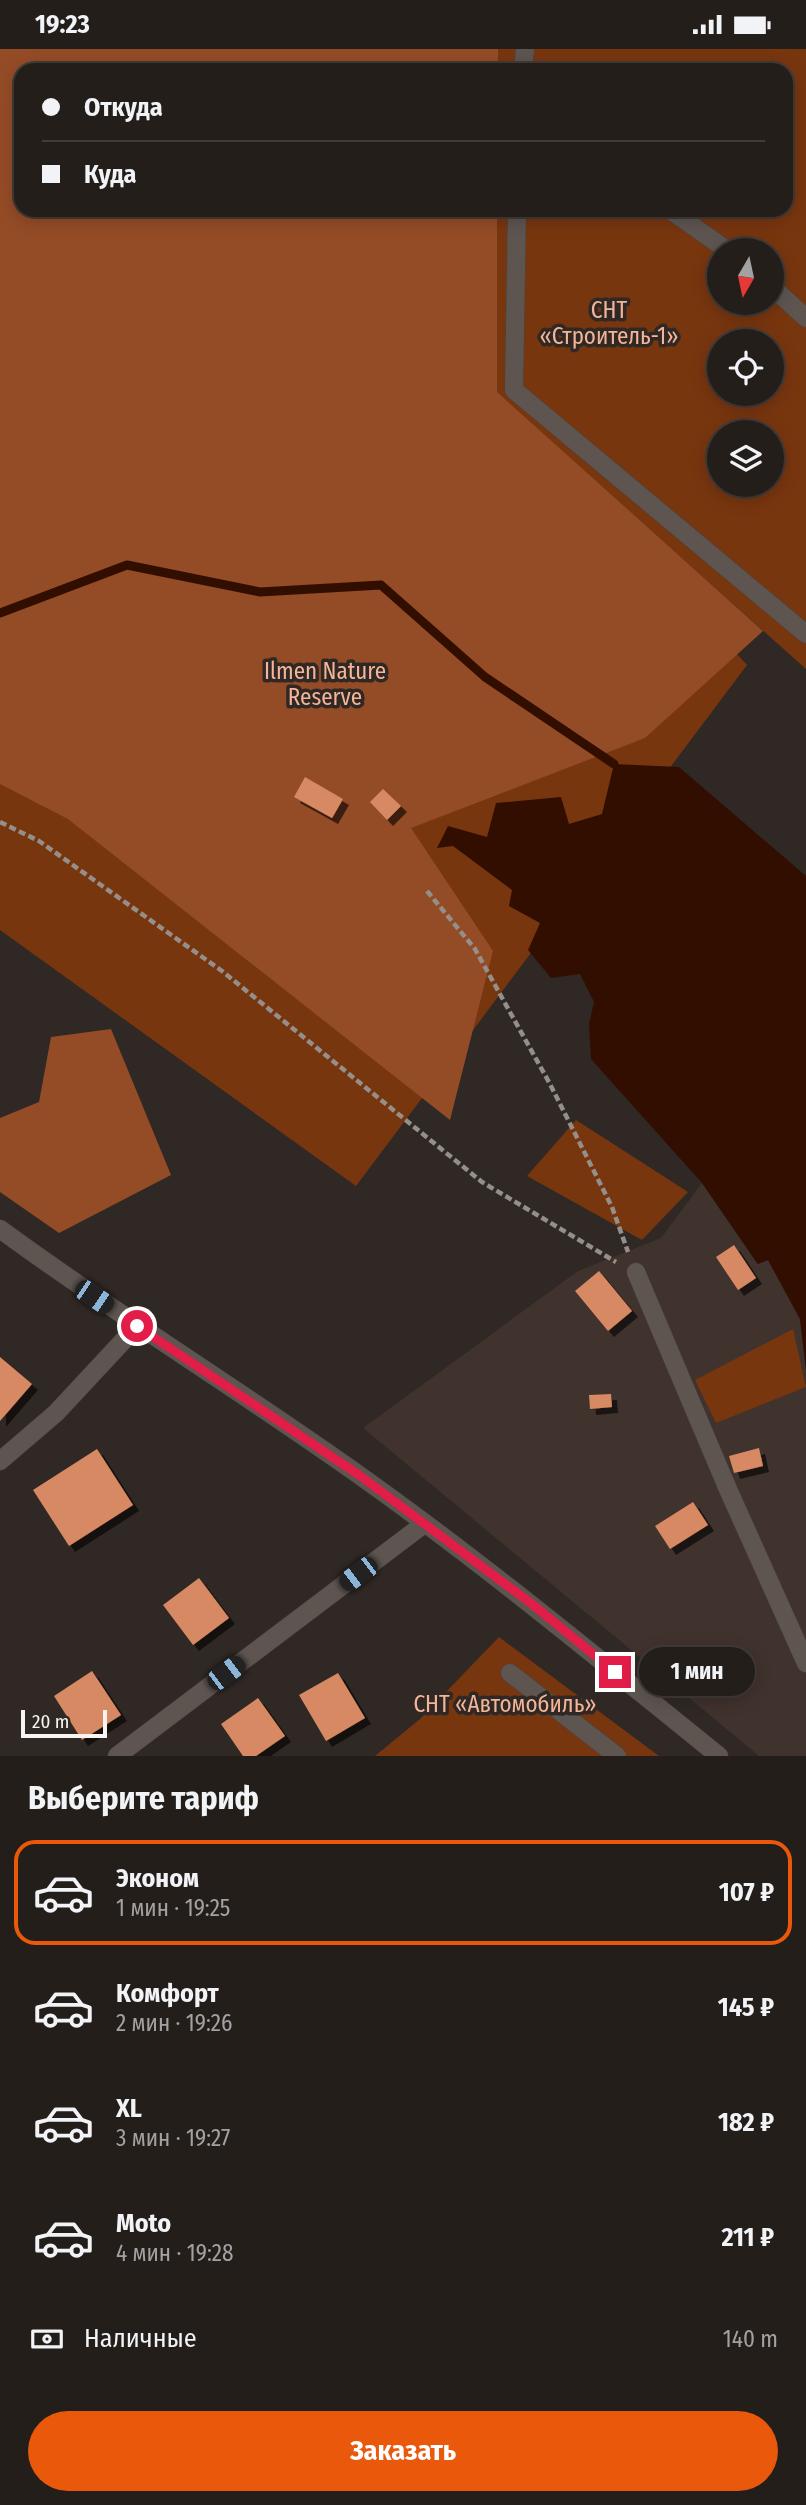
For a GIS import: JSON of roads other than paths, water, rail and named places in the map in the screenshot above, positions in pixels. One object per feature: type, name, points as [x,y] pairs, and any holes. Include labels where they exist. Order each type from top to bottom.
[{"type":"lane","points":[[517,217],[514,390],[806,633]]},
{"type":"lane","points":[[680,217],[710,238]]},
{"type":"lane","points":[[784,298],[806,319]]},
{"type":"lane","points":[[0,1229],[73,1283],[359,1475],[532,1604],[719,1756]]},
{"type":"lane","points":[[636,1272],[726,1487],[806,1663]]},
{"type":"lane","points":[[0,1461],[56,1413],[137,1326]]},
{"type":"lane","points":[[117,1756],[424,1524]]},
{"type":"lane","points":[[510,1673],[617,1756]]},
{"type":"waterway","points":[[0,613],[127,565],[260,592],[381,585],[485,677],[614,764]]},
{"type":"park label","name":"СНТ «Строитель-1»","points":[[609,323]]},
{"type":"park label","name":"Ilmen Nature Reserve","points":[[325,684]]},
{"type":"park label","name":"СНТ «Автомобиль»","points":[[505,1704]]}]
